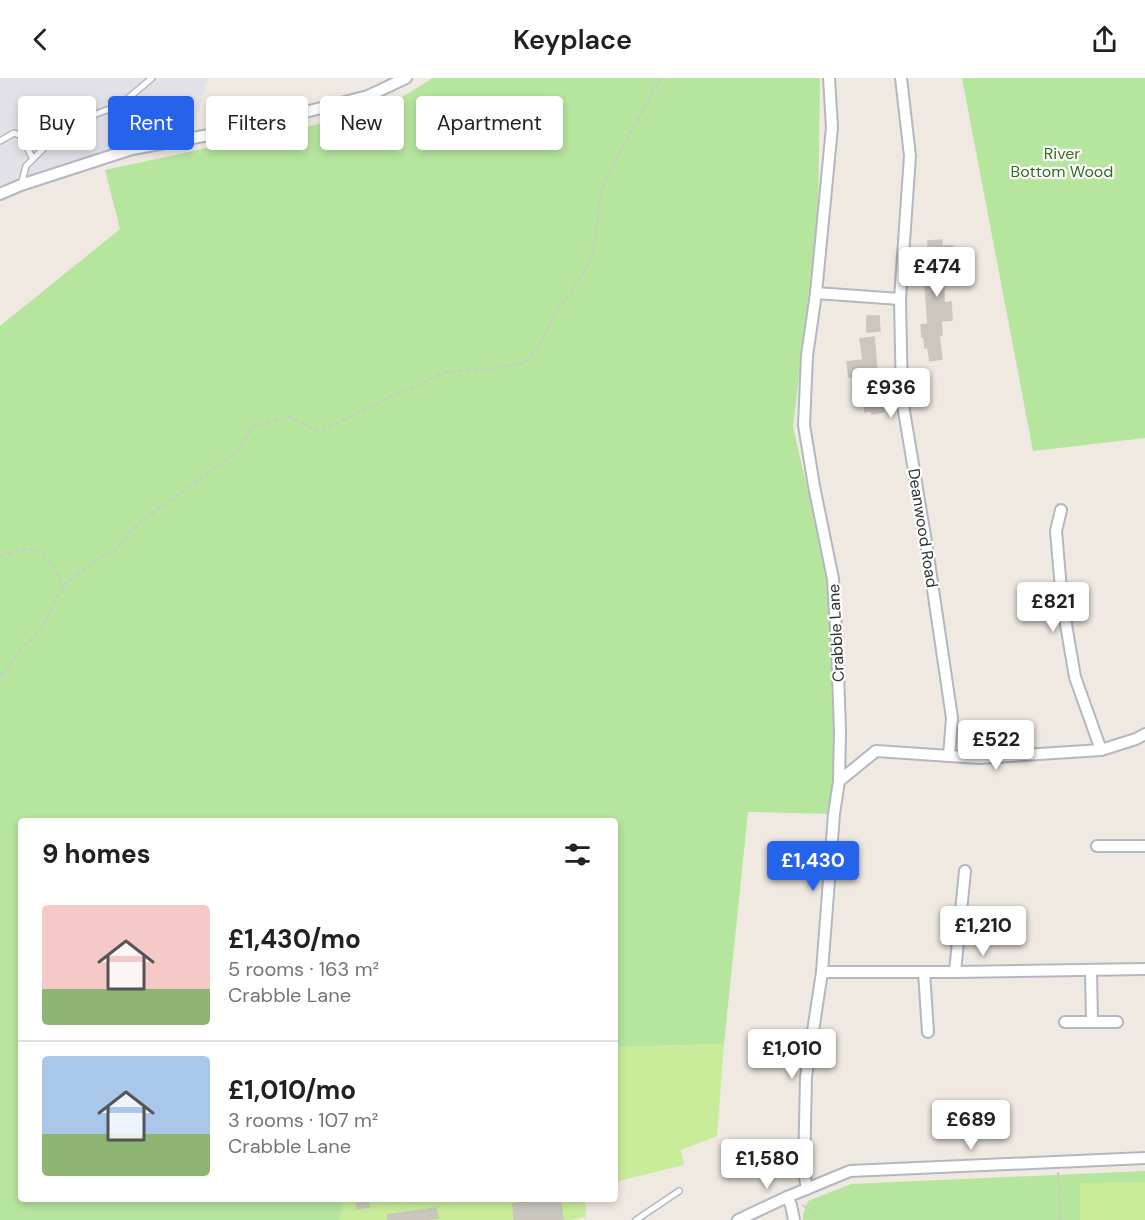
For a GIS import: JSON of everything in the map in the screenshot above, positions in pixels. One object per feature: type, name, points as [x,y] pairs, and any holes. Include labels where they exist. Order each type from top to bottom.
[{"type":"street","points":[[0,194],[132,149],[231,131],[368,96],[406,78]]},
{"type":"street","name":"Crabble Lane","points":[[807,1189],[804,1171],[806,1077],[822,972],[834,814],[839,781],[840,731],[833,579],[804,424],[807,356],[816,293],[832,126],[829,78]]},
{"type":"street","name":"Deanwood Road","points":[[901,78],[910,156],[900,299],[902,399],[952,718],[949,756]]},
{"type":"street","points":[[816,293],[900,299]]},
{"type":"street","points":[[1061,510],[1056,531],[1062,601],[1076,677],[1101,750]]},
{"type":"street","points":[[839,781],[876,751],[979,758],[1101,750],[1145,734]]},
{"type":"street","points":[[1097,846],[1145,846]]},
{"type":"street","points":[[955,972],[965,871]]},
{"type":"street","points":[[822,972],[1145,969]]},
{"type":"street","points":[[1091,970],[1092,1022]]},
{"type":"street","points":[[924,972],[928,1032]]},
{"type":"street","points":[[1065,1022],[1117,1022]]},
{"type":"street","points":[[738,1220],[786,1197],[850,1171],[1145,1158]]},
{"type":"street","points":[[786,1197],[791,1205],[794,1220]]},
{"type":"lane","points":[[21,185],[26,165],[45,147],[88,117],[120,105],[152,78]]},
{"type":"lane","points":[[0,141],[14,133],[21,136],[33,159]]},
{"type":"lane","points":[[636,1220],[679,1191]]},
{"type":"path","points":[[0,675],[8,669],[18,652],[43,627],[66,583],[101,557],[114,551],[138,524],[239,450],[253,426],[291,417],[320,431],[445,372],[495,368],[525,362],[539,346],[556,313],[585,270],[594,247],[602,188],[661,78]]},
{"type":"path","points":[[0,556],[21,549],[38,550],[50,561],[64,587]]},
{"type":"path","points":[[1058,1162],[1060,1220]]},
{"type":"shaded area","points":[[0,78],[208,78],[194,126],[194,96],[108,96],[108,150],[147,150],[0,194]]},
{"type":"green space","points":[[433,78],[820,78],[818,214],[793,427],[831,591],[839,781],[834,814],[748,812],[724,1044],[618,1047],[618,818],[18,818],[18,1202],[345,1202],[339,1220],[0,1220],[0,326],[120,229],[105,170],[206,148],[308,150],[308,126],[320,124],[320,150],[404,150],[404,96]]},
{"type":"green space","name":"River Bottom Wood","points":[[962,78],[1145,78],[1145,438],[1033,451]]},
{"type":"green space","points":[[724,1044],[717,1136],[681,1150],[684,1165],[618,1181],[618,1047]]},
{"type":"green space","points":[[1145,1171],[1145,1220],[803,1220],[808,1201],[851,1184]]},
{"type":"green space","points":[[1145,1182],[1145,1220],[1080,1220],[1080,1183]]},
{"type":"green space","points":[[344,1202],[585,1202],[586,1217],[571,1220],[339,1220]]},
{"type":"building","points":[[942,240],[942,246],[953,246],[953,257],[946,258],[947,280],[944,280],[944,303],[951,302],[952,320],[941,321],[942,335],[939,335],[942,359],[930,361],[928,348],[925,348],[924,337],[922,337],[921,325],[928,324],[925,285],[930,285],[928,241]]},
{"type":"building","points":[[867,316],[879,316],[880,331],[867,332]]},
{"type":"building","points":[[874,337],[877,395],[881,394],[884,412],[872,414],[871,411],[865,412],[861,383],[859,383],[858,376],[849,377],[847,362],[863,360],[860,339]]},
{"type":"building","points":[[356,1202],[368,1202],[369,1207],[357,1209]]},
{"type":"building","points":[[561,1202],[563,1219],[514,1220],[513,1204]]},
{"type":"building","points":[[436,1208],[438,1218],[388,1220],[387,1215]]}]
